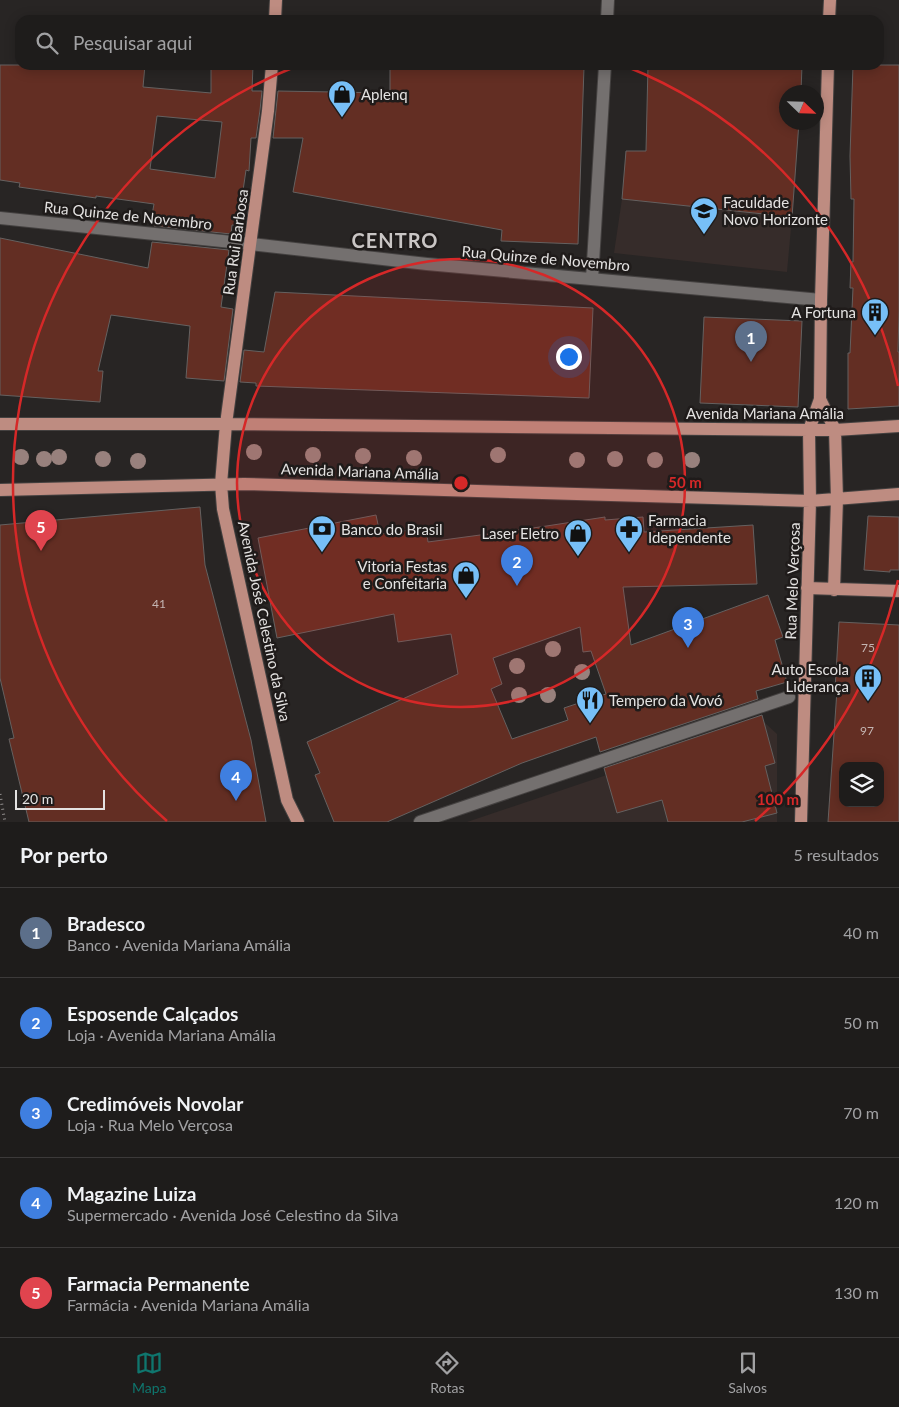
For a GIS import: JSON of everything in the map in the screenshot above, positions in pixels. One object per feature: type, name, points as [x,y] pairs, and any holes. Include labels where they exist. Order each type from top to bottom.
[{"type":"main road","points":[[275,15],[276,0]]},
{"type":"main road","points":[[829,15],[830,0]]},
{"type":"main road","name":"Rua Rui Barbosa","points":[[226,424],[251,244],[272,70]]},
{"type":"main road","points":[[809,430],[820,400],[828,70]]},
{"type":"main road","points":[[820,400],[835,430],[837,499],[834,590]]},
{"type":"main road","name":"Avenida Mariana Amália","points":[[0,424],[226,424],[809,430],[899,426]]},
{"type":"main road","name":"Avenida José Celestino da Silva","points":[[226,424],[221,484],[224,509],[288,800],[298,822]]},
{"type":"main road","name":"Rua Melo Verçosa","points":[[801,822],[810,502],[809,430]]},
{"type":"main road","name":"Avenida Mariana Amália","points":[[0,490],[221,484],[810,502],[899,494]]},
{"type":"main road","points":[[807,588],[899,591]]},
{"type":"main road","points":[[288,800],[289,822]]},
{"type":"street","points":[[607,15],[608,0]]},
{"type":"street","points":[[592,278],[605,70]]},
{"type":"street","name":"Rua Quinze de Novembro","points":[[0,218],[427,264],[821,300]]},
{"type":"street","points":[[420,822],[789,697]]},
{"type":"path","points":[[0,794],[5,822]]},
{"type":"shaded area","name":"Faculdade Novo Horizonte","points":[[622,199],[792,217],[787,272],[614,253]]},
{"type":"shaded area","points":[[764,722],[777,734],[777,822],[467,822]]},
{"type":"building","points":[[0,65],[15,65],[15,70],[145,70],[143,87],[211,93],[211,70],[253,70],[252,91],[262,91],[256,138],[251,138],[249,171],[246,170],[238,225],[232,225],[231,234],[154,226],[155,215],[152,215],[154,204],[19,187],[20,183],[0,180]],"holes":[[[157,116],[222,122],[215,178],[150,169]]]},
{"type":"building","points":[[884,65],[899,65],[899,406],[848,409],[848,353],[850,353],[853,288],[850,288],[851,262],[853,262],[854,199],[851,199],[850,156],[853,70],[884,70]]},
{"type":"building","points":[[390,70],[584,70],[578,244],[501,241],[502,230],[293,192],[303,138],[273,138],[278,91],[390,93]]},
{"type":"building","points":[[648,70],[802,70],[801,85],[779,85],[779,130],[798,130],[792,217],[622,199],[626,151],[646,151]]},
{"type":"building","points":[[0,238],[148,268],[152,242],[229,250],[221,307],[233,309],[224,381],[186,378],[190,326],[111,315],[98,371],[103,371],[100,402],[0,395]]},
{"type":"building","points":[[275,292],[593,308],[589,398],[256,386],[256,383],[240,382],[244,350],[264,352]]},
{"type":"building","points":[[704,317],[802,321],[798,407],[700,403]]},
{"type":"building","points":[[200,507],[205,565],[251,740],[266,822],[29,822],[9,739],[14,738],[0,678],[0,525]]},
{"type":"building","points":[[376,515],[380,534],[426,528],[428,542],[605,517],[605,520],[643,517],[644,532],[753,525],[757,584],[623,587],[631,645],[768,595],[783,637],[775,640],[787,682],[756,691],[758,699],[600,752],[596,737],[522,763],[387,822],[334,822],[315,775],[320,773],[307,742],[458,674],[451,634],[398,642],[394,614],[277,638],[258,538]],"holes":[[[580,627],[583,652],[591,651],[606,694],[564,708],[568,720],[512,739],[491,689],[502,684],[493,658]]]},
{"type":"building","points":[[868,516],[899,517],[899,570],[890,570],[890,572],[864,570]]},
{"type":"building","points":[[839,622],[899,625],[899,822],[828,822],[837,690],[835,690]]},
{"type":"building","points":[[762,715],[775,763],[765,766],[777,813],[742,822],[668,822],[662,800],[617,813],[604,768]]},
{"type":"place","name":"Aplenq","points":[[342,118]]},
{"type":"place","name":"Faculdade Novo Horizonte","points":[[704,235]]},
{"type":"place","name":"A Fortuna","points":[[875,336]]},
{"type":"place","name":"Bradesco","points":[[751,362]]},
{"type":"place","name":"Farmacia Permanente","points":[[41,551]]},
{"type":"place","name":"Banco do Brasil","points":[[322,553]]},
{"type":"place","name":"Farmacia Idependente","points":[[629,553]]},
{"type":"place","name":"Laser Eletro","points":[[578,557]]},
{"type":"place","name":"Esposende Calçados","points":[[517,586]]},
{"type":"place","name":"Vitoria Festas e Confeitaria","points":[[466,599]]},
{"type":"place","name":"Credimóveis Novolar","points":[[688,648]]},
{"type":"place","name":"Auto Escola Liderança","points":[[868,702]]},
{"type":"place","name":"Tempero da Vovó","points":[[590,724]]},
{"type":"place","name":"Magazine Luiza","points":[[236,801]]},
{"type":"district","name":"CENTRO","points":[[395,240]]}]
